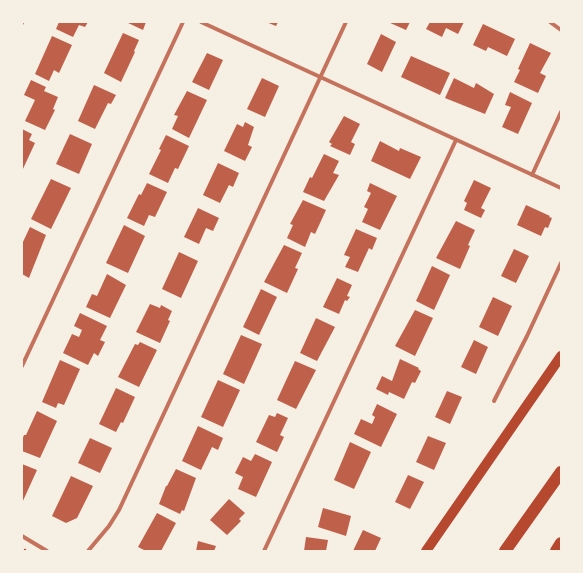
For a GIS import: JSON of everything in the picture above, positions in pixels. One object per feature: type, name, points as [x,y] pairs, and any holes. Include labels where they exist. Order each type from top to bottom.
[{"type":"highway","points":[[505,551],[561,472]]},
{"type":"highway","points":[[556,551],[561,543]]},
{"type":"main road","points":[[426,551],[561,356]]},
{"type":"street","points":[[22,366],[182,22]]},
{"type":"street","points":[[201,22],[561,188]]},
{"type":"street","points":[[88,551],[109,526],[119,510],[346,22]]},
{"type":"street","points":[[550,22],[561,30]]},
{"type":"street","points":[[532,175],[561,112]]},
{"type":"street","points":[[264,551],[456,140]]},
{"type":"street","points":[[494,401],[527,336],[561,263]]},
{"type":"street","points":[[22,536],[47,551]]},
{"type":"building","points":[[59,22],[88,22],[85,27],[79,25],[73,37],[56,29]]},
{"type":"building","points":[[126,22],[146,22],[143,30]]},
{"type":"building","points":[[266,22],[278,22],[276,26]]},
{"type":"building","points":[[388,22],[410,22],[406,30]]},
{"type":"building","points":[[430,22],[464,22],[458,34],[446,28],[442,37],[426,29]]},
{"type":"building","points":[[483,24],[515,39],[507,56],[488,47],[486,51],[473,45]]},
{"type":"building","points":[[123,33],[139,40],[121,82],[104,73]]},
{"type":"building","points":[[381,34],[396,42],[382,72],[367,64]]},
{"type":"building","points":[[52,36],[72,45],[59,73],[54,70],[49,81],[35,74]]},
{"type":"building","points":[[530,43],[551,53],[540,73],[546,76],[538,93],[514,82],[520,70],[518,69]]},
{"type":"building","points":[[207,53],[223,60],[209,90],[192,82]]},
{"type":"building","points":[[411,56],[450,73],[440,95],[401,77]]},
{"type":"building","points":[[262,78],[279,86],[265,117],[247,109]]},
{"type":"building","points":[[454,78],[474,88],[476,83],[494,94],[485,114],[445,98]]},
{"type":"building","points":[[31,80],[46,87],[44,91],[58,97],[53,109],[55,110],[45,130],[25,121],[35,100],[24,95]]},
{"type":"building","points":[[94,85],[116,95],[111,104],[108,103],[95,129],[78,121]]},
{"type":"building","points":[[187,91],[207,100],[189,138],[172,129],[178,116],[174,115]]},
{"type":"building","points":[[510,92],[532,103],[518,134],[502,127],[511,107],[505,105]]},
{"type":"building","points":[[344,116],[360,124],[351,142],[355,144],[350,155],[330,146],[332,144],[329,142]]},
{"type":"building","points":[[245,122],[254,127],[248,145],[252,147],[245,161],[224,151],[237,124],[243,127]]},
{"type":"building","points":[[22,129],[32,134],[29,140],[35,143],[22,171]]},
{"type":"building","points":[[70,134],[92,144],[79,174],[56,164]]},
{"type":"building","points":[[166,135],[189,146],[178,169],[175,168],[168,183],[149,174],[161,150],[159,149]]},
{"type":"building","points":[[380,141],[399,151],[400,148],[421,157],[410,179],[371,161]]},
{"type":"building","points":[[324,154],[339,161],[333,173],[339,175],[324,201],[303,192]]},
{"type":"building","points":[[218,163],[239,173],[233,187],[229,185],[220,203],[203,195]]},
{"type":"building","points":[[51,179],[71,188],[51,229],[31,219]]},
{"type":"building","points":[[474,180],[491,188],[481,208],[485,210],[481,218],[464,210],[467,203],[464,201]]},
{"type":"building","points":[[147,183],[167,192],[155,217],[149,215],[144,226],[127,218],[139,194],[141,195]]},
{"type":"building","points":[[370,183],[397,196],[380,230],[362,222],[368,209],[364,207],[371,193],[367,191]]},
{"type":"building","points":[[303,200],[326,210],[315,234],[311,232],[305,247],[287,238],[293,225],[290,224]]},
{"type":"building","points":[[526,205],[552,218],[548,228],[545,227],[541,236],[517,225]]},
{"type":"building","points":[[198,208],[219,218],[213,231],[206,228],[199,244],[184,237]]},
{"type":"building","points":[[456,221],[475,230],[460,269],[436,258]]},
{"type":"building","points":[[124,225],[145,236],[128,273],[106,263]]},
{"type":"building","points":[[30,227],[46,235],[29,278],[22,274],[22,244]]},
{"type":"building","points":[[356,229],[377,238],[372,250],[369,248],[358,272],[345,267],[350,257],[344,255]]},
{"type":"building","points":[[284,245],[302,253],[295,268],[298,269],[287,293],[264,282]]},
{"type":"building","points":[[514,249],[529,256],[516,283],[501,276]]},
{"type":"building","points":[[179,252],[198,261],[181,298],[162,289]]},
{"type":"building","points":[[432,266],[450,275],[434,310],[416,301]]},
{"type":"building","points":[[107,274],[126,285],[110,318],[86,307],[92,294],[97,296]]},
{"type":"building","points":[[337,278],[352,285],[347,296],[350,297],[347,301],[345,300],[339,314],[323,307]]},
{"type":"building","points":[[261,289],[277,297],[259,335],[243,327]]},
{"type":"building","points":[[493,297],[512,306],[498,336],[479,327]]},
{"type":"building","points":[[150,304],[160,308],[161,305],[172,311],[168,320],[170,321],[160,343],[136,332]]},
{"type":"building","points":[[415,310],[433,318],[415,356],[395,346]]},
{"type":"building","points":[[80,313],[107,326],[100,340],[105,342],[98,356],[94,353],[88,365],[63,353],[72,334],[79,337],[82,330],[74,326]]},
{"type":"building","points":[[316,318],[335,327],[317,361],[300,353]]},
{"type":"building","points":[[241,335],[262,344],[244,384],[223,374]]},
{"type":"building","points":[[474,340],[488,347],[476,374],[461,367]]},
{"type":"building","points":[[140,342],[157,350],[139,387],[118,377],[135,344],[138,345]]},
{"type":"building","points":[[400,359],[419,368],[418,369],[421,371],[415,383],[412,382],[404,399],[389,392],[388,395],[376,389],[382,376],[392,381]]},
{"type":"building","points":[[60,360],[80,369],[64,405],[58,403],[56,408],[42,402]]},
{"type":"building","points":[[295,361],[316,370],[296,409],[277,400]]},
{"type":"building","points":[[218,380],[240,390],[223,427],[201,417]]},
{"type":"building","points":[[116,388],[135,397],[123,423],[121,422],[116,432],[99,424]]},
{"type":"building","points":[[447,391],[462,397],[450,424],[435,417]]},
{"type":"building","points":[[377,404],[397,414],[381,447],[354,434],[361,419],[372,424],[375,417],[372,415]]},
{"type":"building","points":[[37,411],[57,421],[40,458],[22,451],[22,440],[24,435],[26,435]]},
{"type":"building","points":[[277,413],[288,418],[280,435],[284,437],[277,452],[256,442],[269,415],[275,417]]},
{"type":"building","points":[[198,426],[223,438],[218,450],[212,447],[201,470],[182,461]]},
{"type":"building","points":[[428,436],[446,443],[434,470],[416,462]]},
{"type":"building","points":[[90,438],[112,448],[100,473],[78,463]]},
{"type":"building","points":[[350,442],[371,452],[354,489],[334,480]]},
{"type":"building","points":[[255,454],[272,462],[256,497],[238,489],[243,477],[235,473],[243,457],[251,461]]},
{"type":"building","points":[[22,464],[37,470],[22,503]]},
{"type":"building","points":[[176,469],[196,478],[184,511],[182,510],[180,514],[159,504],[166,486]]},
{"type":"building","points":[[408,475],[424,482],[410,509],[395,502]]},
{"type":"building","points":[[71,476],[93,486],[77,518],[66,523],[52,516]]},
{"type":"building","points":[[229,499],[245,513],[239,519],[241,521],[227,535],[210,520]]},
{"type":"building","points":[[323,508],[351,516],[346,536],[318,527]]},
{"type":"building","points":[[157,513],[176,523],[161,551],[146,551],[138,547]]},
{"type":"building","points":[[363,530],[381,538],[375,551],[353,551]]},
{"type":"building","points":[[306,537],[328,540],[326,551],[304,551]]},
{"type":"building","points":[[198,541],[216,546],[214,551],[196,551]]}]
